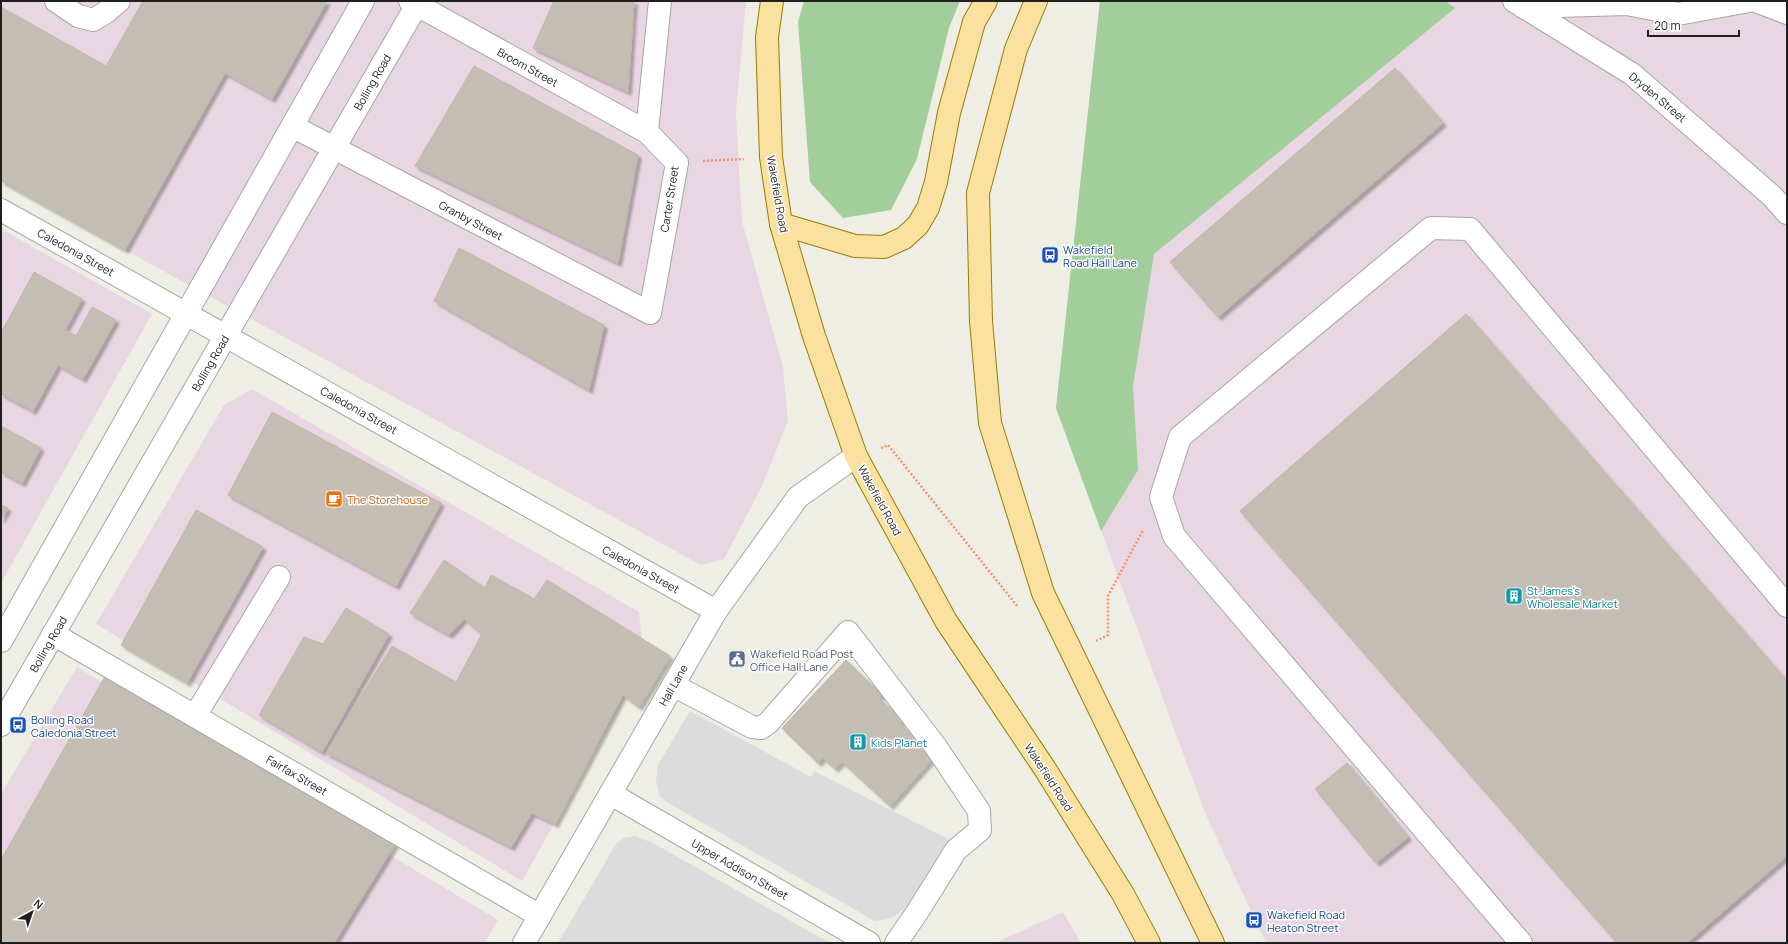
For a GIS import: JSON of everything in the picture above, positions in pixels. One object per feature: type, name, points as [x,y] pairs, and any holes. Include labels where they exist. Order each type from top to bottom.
[{"type":"main road","name":"Wakefield Road","points":[[772,1],[767,38],[771,157],[781,224],[814,336],[856,456],[946,621],[1057,789],[1123,894],[1149,943]]},
{"type":"main road","points":[[781,224],[855,246],[884,247],[904,238],[918,226],[928,208],[936,182],[949,113],[974,22],[986,1]]},
{"type":"main road","points":[[1036,1],[1016,49],[978,193],[981,322],[990,423],[1041,586],[1213,943]]},
{"type":"street","points":[[56,1],[78,16],[93,20],[105,13],[119,1]]},
{"type":"street","points":[[1,640],[363,1]]},
{"type":"street","points":[[647,132],[660,1]]},
{"type":"street","points":[[1519,4],[1627,4],[1678,14],[1749,1]]},
{"type":"street","points":[[1756,1],[1787,13]]},
{"type":"street","name":"Broom Street","points":[[415,2],[647,132]]},
{"type":"street","name":"Bolling Road","points":[[1,725],[334,148],[415,2]]},
{"type":"street","name":"Dryden Street","points":[[1519,4],[1632,74],[1772,196],[1787,213]]},
{"type":"street","name":"Granby Street","points":[[292,126],[650,313]]},
{"type":"street","name":"Carter Street","points":[[647,132],[677,163],[650,313]]},
{"type":"street","name":"Caledonia Street","points":[[1,210],[716,611]]},
{"type":"street","points":[[1521,943],[1174,536],[1161,497],[1180,437],[1431,228],[1470,229],[1787,606]]},
{"type":"street","name":"Hall Lane","points":[[524,943],[716,611],[798,497],[856,456]]},
{"type":"street","points":[[195,716],[279,577]]},
{"type":"street","points":[[673,685],[752,727],[761,728],[768,723],[848,632],[936,747],[979,811],[980,830],[956,850],[896,943]]},
{"type":"street","name":"Fairfax Street","points":[[54,634],[540,916]]},
{"type":"street","name":"Upper Addison Street","points":[[611,794],[869,943]]},
{"type":"path","points":[[677,163],[771,157]]},
{"type":"path","points":[[856,456],[888,445],[1022,612],[1048,601]]},
{"type":"path","points":[[1072,652],[1108,635],[1108,596],[1161,497]]},
{"type":"shaded area","points":[[1,1],[746,1],[736,112],[742,221],[783,367],[788,421],[762,486],[724,559],[701,565],[1,181]]},
{"type":"shaded area","points":[[1100,1],[1787,1],[1787,943],[1266,943],[1205,813],[1056,408]]},
{"type":"shaded area","points":[[1,229],[152,314],[1,583]]},
{"type":"shaded area","points":[[252,389],[639,612],[644,663],[522,881],[96,624],[224,405]]},
{"type":"shaded area","points":[[77,667],[498,920],[485,943],[1,943],[1,794]]},
{"type":"shaded area","points":[[690,711],[811,777],[814,771],[952,841],[911,903],[895,916],[884,920],[875,921],[666,802],[660,797],[656,783],[658,765]]},
{"type":"shaded area","points":[[635,836],[653,843],[821,938],[834,943],[558,943],[616,844],[623,838]]},
{"type":"shaded area","points":[[1063,912],[1081,943],[995,943]]},
{"type":"green space","points":[[804,1],[960,1],[949,28],[917,159],[891,210],[843,218],[810,182],[798,22]]},
{"type":"green space","points":[[1100,1],[1445,1],[1455,8],[1154,254],[1133,386],[1138,470],[1101,531],[1056,408]]},
{"type":"building","points":[[143,1],[327,1],[272,99],[225,73],[125,250],[1,181],[1,7],[106,66]]},
{"type":"building","points":[[554,1],[634,1],[628,92],[533,48]]},
{"type":"building","points":[[474,66],[638,155],[618,263],[415,166]]},
{"type":"building","points":[[1395,68],[1443,123],[1218,317],[1170,262]]},
{"type":"building","points":[[459,248],[604,325],[589,390],[434,301]]},
{"type":"building","points":[[34,272],[82,299],[65,330],[76,336],[92,307],[116,320],[83,379],[58,365],[33,411],[1,394],[1,333]]},
{"type":"building","name":"St James's Wholesale Market","points":[[1466,314],[1787,681],[1787,856],[1687,943],[1617,943],[1240,511]]},
{"type":"building","name":"The Storehouse","points":[[272,412],[441,503],[396,586],[228,495]]},
{"type":"building","points":[[1,426],[41,448],[22,483],[1,472]]},
{"type":"building","points":[[1,505],[8,508],[1,520]]},
{"type":"building","points":[[196,510],[263,547],[187,683],[121,645]]},
{"type":"building","points":[[444,560],[485,588],[491,575],[534,599],[547,580],[670,656],[639,707],[623,695],[555,824],[532,813],[511,847],[326,753],[392,646],[456,682],[482,634],[464,619],[449,635],[410,613]]},
{"type":"building","points":[[346,608],[389,634],[322,752],[259,715],[304,637],[323,644]]},
{"type":"building","name":"Kids Planet","points":[[846,660],[882,695],[879,698],[903,720],[900,724],[935,756],[890,806],[842,762],[835,769],[823,758],[818,763],[782,728]]},
{"type":"building","points":[[108,671],[400,836],[334,943],[1,943],[1,860]]},
{"type":"building","points":[[1347,763],[1408,837],[1376,863],[1315,789]]},
{"type":"place","name":"Wakefield Road Hall Lane","points":[[1050,255]]},
{"type":"place","name":"The Storehouse","points":[[334,499]]},
{"type":"place","name":"St James's Wholesale Market","points":[[1514,596]]},
{"type":"place","name":"Wakefield Road Post Office Hall Lane","points":[[737,659]]},
{"type":"place","name":"Bolling Road Caledonia Street","points":[[18,725]]},
{"type":"place","name":"Kids Planet","points":[[858,742]]},
{"type":"place","name":"Wakefield Road Heaton Street","points":[[1254,920]]}]
